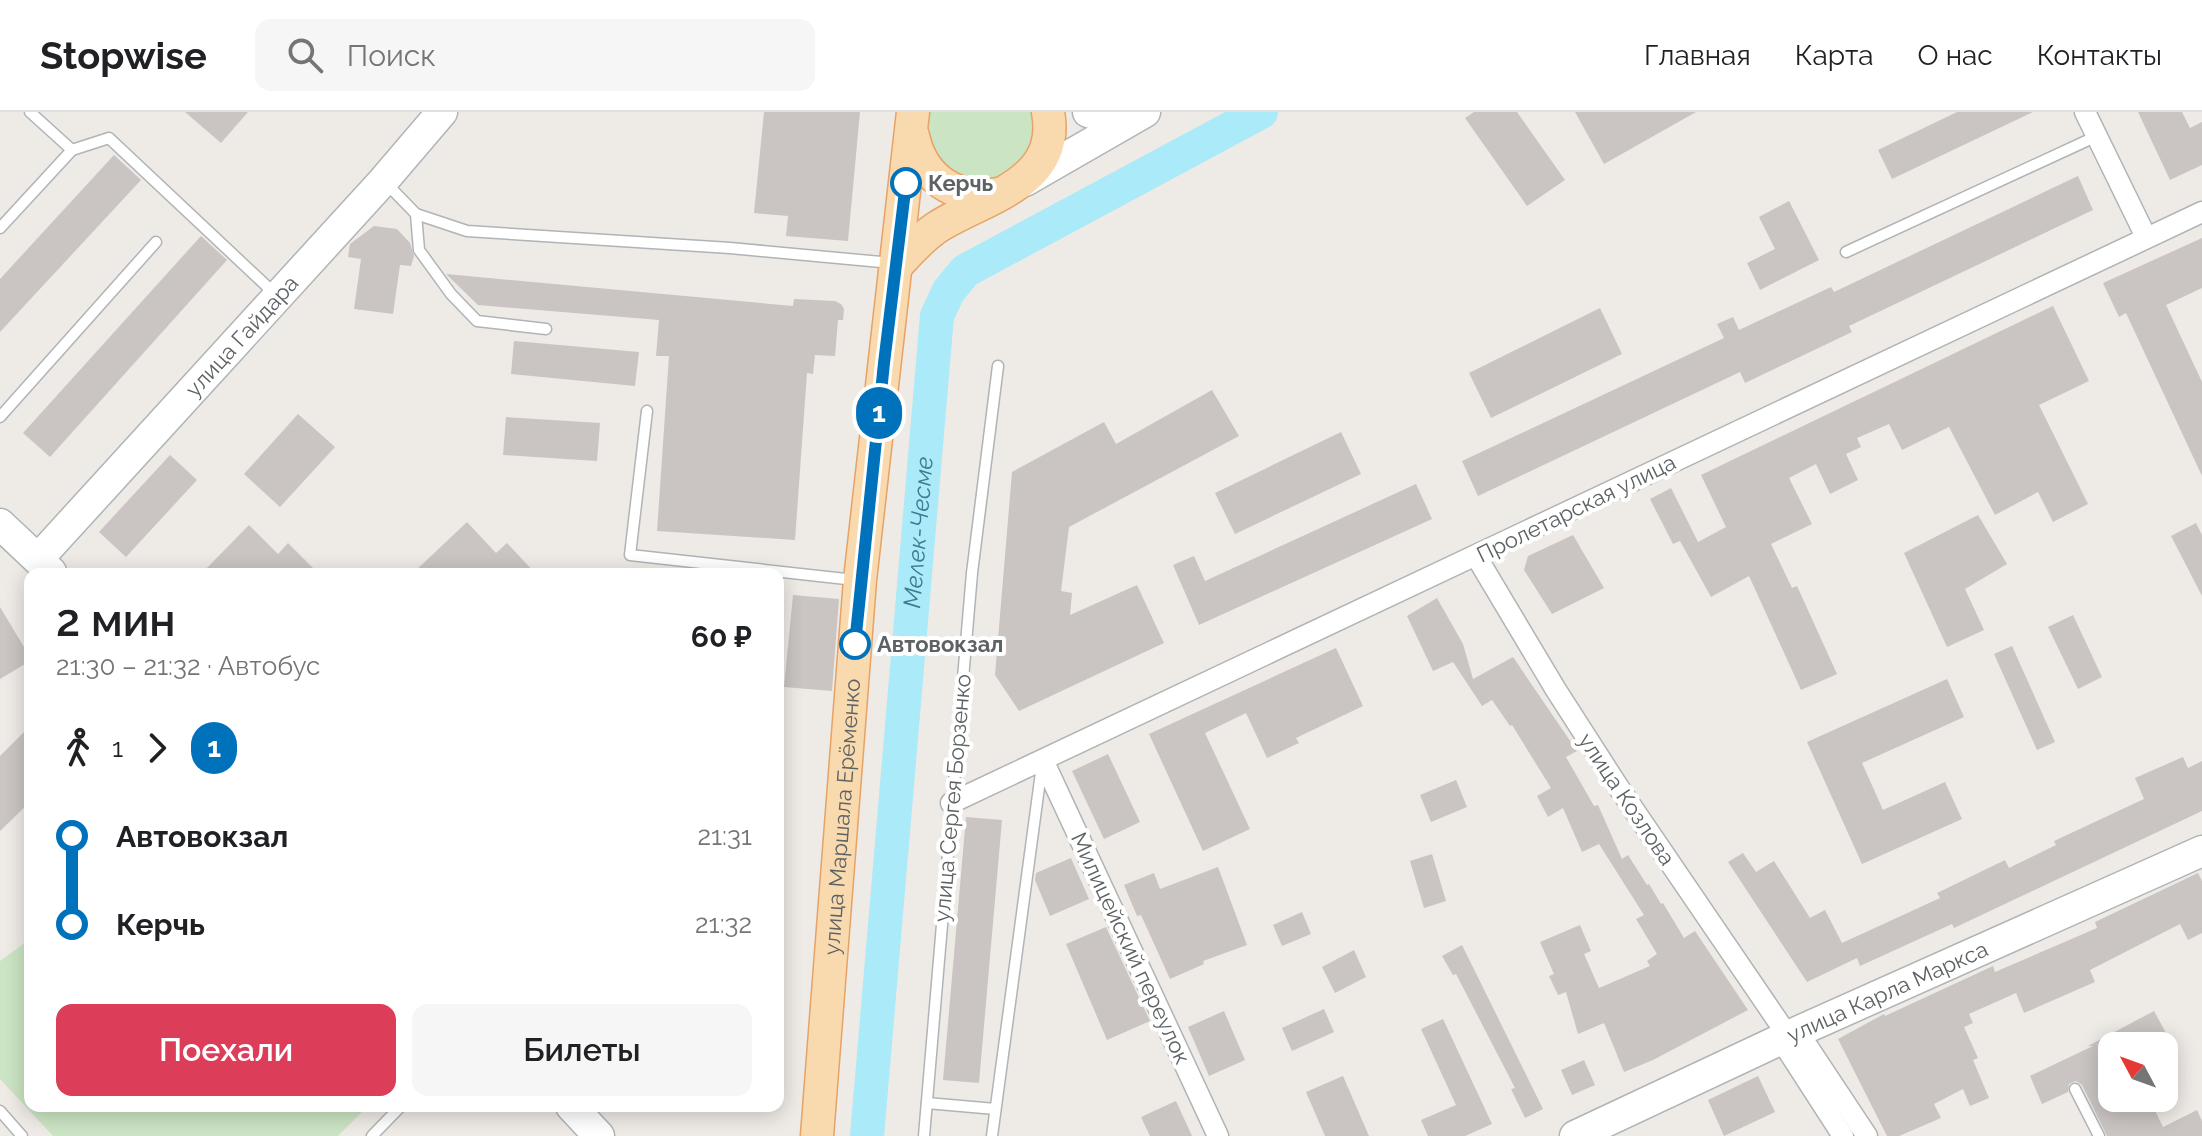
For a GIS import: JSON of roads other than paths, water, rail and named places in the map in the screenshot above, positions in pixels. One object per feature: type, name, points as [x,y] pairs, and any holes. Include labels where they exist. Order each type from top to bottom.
[{"type":"main road","name":"улица Гайдара","points":[[46,567],[442,112]]},
{"type":"main road","points":[[912,120],[916,152],[929,173],[960,193],[972,195],[1010,188],[1038,165],[1047,146],[1048,112]]},
{"type":"main road","points":[[1088,112],[1117,117],[1143,112]]},
{"type":"main road","points":[[898,264],[937,227],[1143,112]]},
{"type":"main road","name":"улица Маршала Ерёменко","points":[[817,1136],[860,580],[912,120]]},
{"type":"main road","points":[[3,532],[46,567]]},
{"type":"main road","name":"улица Карла Маркса","points":[[1595,1132],[1789,1036],[2201,854]]},
{"type":"main road","points":[[577,1112],[599,1136]]},
{"type":"street","points":[[2085,112],[2146,237]]},
{"type":"street","name":"Пролетарская улица","points":[[951,803],[2202,212]]},
{"type":"street","name":"улица Козлова","points":[[1476,556],[1619,788],[1789,1036],[1867,1136]]},
{"type":"street","name":"Милицейский переулок","points":[[1043,760],[1218,1136]]},
{"type":"street","name":"улица Козлова","points":[[1789,1036],[1843,1136]]},
{"type":"lane","points":[[30,112],[72,150]]},
{"type":"lane","points":[[1846,252],[2097,136]]},
{"type":"lane","points":[[0,228],[72,150],[109,138],[278,297]]},
{"type":"lane","points":[[384,180],[416,214],[467,231],[730,248],[898,264]]},
{"type":"lane","points":[[416,214],[419,250],[451,294],[477,321],[546,329]]},
{"type":"lane","points":[[0,417],[156,242]]},
{"type":"lane","name":"улица Сергея Борзенко","points":[[924,1136],[972,573],[998,366]]},
{"type":"lane","points":[[647,411],[630,555],[750,568]]},
{"type":"lane","points":[[784,572],[860,580]]},
{"type":"lane","points":[[992,1136],[1043,760]]},
{"type":"lane","points":[[2075,1089],[2099,1136]]},
{"type":"lane","points":[[927,1103],[995,1109]]},
{"type":"lane","points":[[0,1111],[22,1136]]},
{"type":"lane","points":[[372,1136],[395,1112]]},
{"type":"waterway","name":"Мелек-Чесме","points":[[867,1136],[937,316],[948,292],[965,271],[1261,112]]},
{"type":"place","name":"Керчь","points":[[906,183]]},
{"type":"place","name":"Автовокзал","points":[[855,644]]}]
